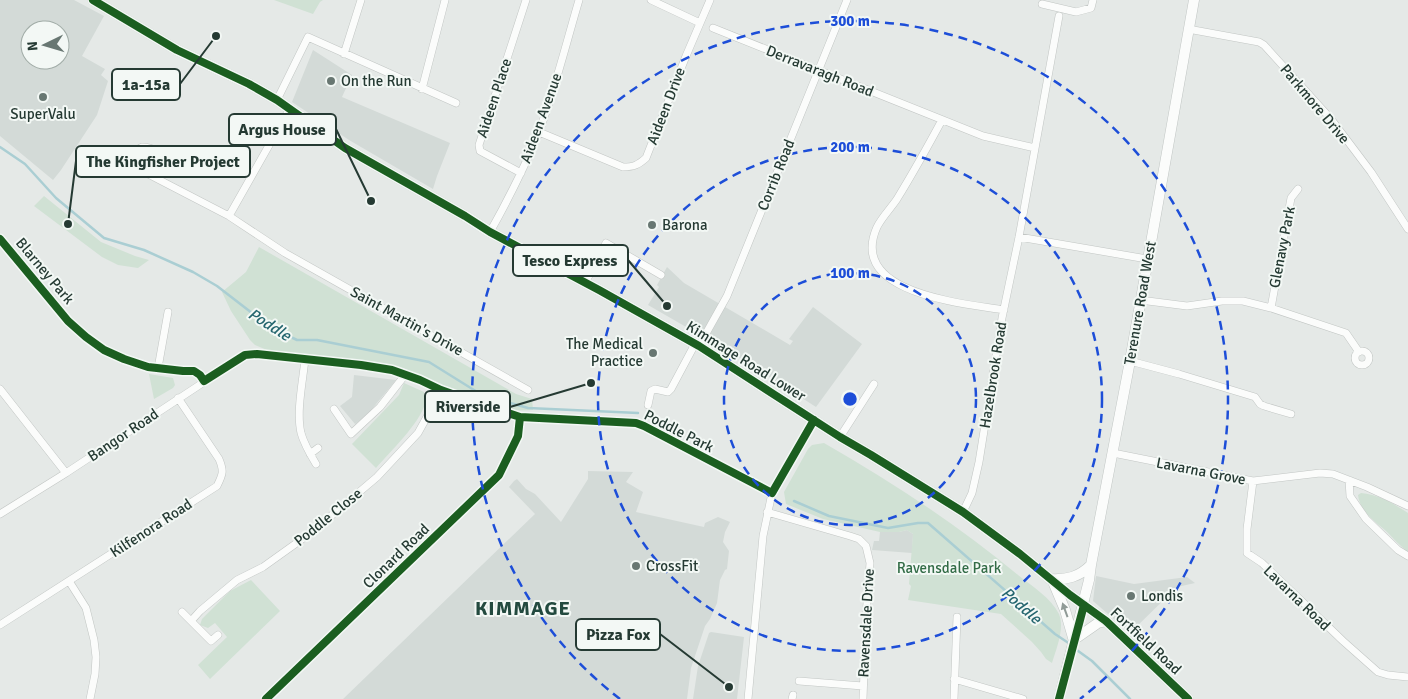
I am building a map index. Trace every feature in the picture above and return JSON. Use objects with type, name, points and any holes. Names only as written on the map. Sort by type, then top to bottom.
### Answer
[{"type":"main road","name":"Kimmage Road Lower","points":[[93,0],[177,50],[249,84],[277,100],[345,148],[490,232],[697,345],[840,438],[964,512],[1084,606]]},
{"type":"main road","name":"Terenure Road West","points":[[1059,699],[1084,606],[1130,362],[1194,0]]},
{"type":"main road","points":[[1051,579],[1071,578],[1084,572],[1091,565]]},
{"type":"main road","points":[[1051,579],[1065,610],[1074,640],[1098,623],[1106,621]]},
{"type":"main road","name":"Fortfield Road","points":[[1084,606],[1106,621],[1188,699]]},
{"type":"street","points":[[344,54],[361,0]]},
{"type":"street","points":[[422,89],[445,0]]},
{"type":"street","name":"Aideen Place","points":[[521,173],[480,152],[479,145],[526,0]]},
{"type":"street","name":"Aideen Avenue","points":[[490,232],[521,173],[539,132],[578,0]]},
{"type":"street","points":[[651,0],[700,23]]},
{"type":"street","name":"Aideen Drive","points":[[539,132],[623,167],[634,166],[646,158],[710,0]]},
{"type":"street","name":"Corrib Road","points":[[648,405],[651,391],[655,389],[665,392],[671,389],[727,296],[847,0]]},
{"type":"street","points":[[1042,4],[1076,12],[1091,8],[1093,0]]},
{"type":"street","name":"Hazelbrook Road","points":[[964,512],[972,493],[979,462],[1004,310],[1059,16]]},
{"type":"street","name":"Derravaragh Road","points":[[713,28],[983,136],[1035,148]]},
{"type":"street","name":"Parkmore Drive","points":[[1188,29],[1259,42],[1264,45],[1331,119],[1371,172],[1408,229]]},
{"type":"street","points":[[277,100],[308,37],[456,103]]},
{"type":"street","points":[[229,216],[289,110]]},
{"type":"street","points":[[942,120],[896,200],[878,225],[872,247],[873,256],[878,268],[889,278],[906,288],[931,297],[1004,310]]},
{"type":"street","name":"Saint Martin's Drive","points":[[148,174],[229,216],[285,253],[528,390]]},
{"type":"street","name":"Glenavy Park","points":[[1271,308],[1292,198],[1298,189]]},
{"type":"street","points":[[1019,237],[1147,259]]},
{"type":"street","name":"Blarney Park","points":[[0,239],[68,321],[104,350],[135,363],[158,368],[194,371],[204,381]]},
{"type":"street","points":[[585,283],[606,243],[661,275]]},
{"type":"street","name":"Glenavy Park","points":[[1140,300],[1187,306],[1222,301],[1243,301],[1271,308],[1346,333],[1359,352]]},
{"type":"street","points":[[158,368],[168,312]]},
{"type":"street","name":"Poddle Park","points":[[245,355],[257,354],[361,364],[392,370],[441,390],[520,417],[636,423],[772,493]]},
{"type":"street","name":"Bangor Road","points":[[0,514],[66,473],[245,355]]},
{"type":"street","points":[[305,359],[299,416],[305,444],[316,464]]},
{"type":"street","points":[[1130,362],[1255,396],[1260,404],[1290,414]]},
{"type":"street","points":[[334,409],[351,434],[380,407],[405,375]]},
{"type":"street","points":[[840,438],[874,384]]},
{"type":"street","points":[[0,389],[66,473]]},
{"type":"street","name":"Poddle Close","points":[[191,621],[237,580],[263,567],[312,532],[377,477],[418,433],[441,390]]},
{"type":"street","name":"Kilfenora Road","points":[[0,625],[217,486],[223,475],[219,459],[178,398]]},
{"type":"street","name":"Clonard Road","points":[[266,699],[499,476],[518,436],[520,417]]},
{"type":"street","points":[[748,699],[763,536],[767,512],[772,493],[814,420]]},
{"type":"street","points":[[310,454],[318,448]]},
{"type":"street","name":"Lavarna Grove","points":[[1113,453],[1253,481],[1320,473],[1332,474],[1408,506]]},
{"type":"street","points":[[1350,480],[1350,496],[1366,519],[1398,550],[1408,556]]},
{"type":"street","name":"Lavarna Road","points":[[1253,481],[1247,530],[1247,553],[1262,563],[1378,672],[1408,677]]},
{"type":"street","name":"Ravensdale Drive","points":[[767,512],[859,539],[866,546],[870,563],[862,686],[863,699]]},
{"type":"street","points":[[69,580],[86,608],[94,640],[95,674],[90,699]]},
{"type":"street","points":[[182,612],[211,641],[218,635]]},
{"type":"street","points":[[954,699],[957,617]]},
{"type":"street","points":[[954,679],[1023,699]]},
{"type":"street","points":[[799,681],[862,686]]},
{"type":"shaded area","points":[[0,0],[74,0],[104,16],[82,56],[105,69],[101,75],[108,81],[97,115],[53,180],[0,136]]},
{"type":"shaded area","points":[[313,50],[352,75],[342,97],[450,143],[433,189],[349,140],[292,102]]},
{"type":"shaded area","points":[[667,267],[684,283],[790,345],[793,341],[789,339],[813,307],[862,344],[816,407],[733,354],[648,305],[659,287],[657,285]]},
{"type":"shaded area","points":[[354,375],[396,380],[367,415],[355,424],[340,406],[352,397]]},
{"type":"shaded area","points":[[588,471],[633,472],[626,482],[643,492],[636,512],[704,527],[705,523],[718,517],[730,522],[723,542],[729,551],[727,569],[720,580],[717,603],[705,626],[691,668],[687,699],[343,699],[535,514],[509,487],[514,481],[517,479],[526,489],[535,494],[561,522],[588,479]]},
{"type":"shaded area","points":[[907,530],[913,534],[912,553],[872,550],[874,541],[879,541],[880,532]]},
{"type":"shaded area","points":[[1096,576],[1134,584],[1187,577],[1195,583],[1177,587],[1130,633],[1093,601]]},
{"type":"shaded area","points":[[709,633],[744,637],[737,699],[693,699],[698,666]]},
{"type":"green space","points":[[274,0],[323,0],[313,14]]},
{"type":"green space","points":[[44,196],[101,242],[149,260],[138,268],[118,265],[102,257],[34,206]]},
{"type":"green space","points":[[259,247],[516,394],[532,399],[533,410],[501,411],[475,402],[403,368],[379,363],[267,350],[255,345],[231,311],[222,292],[246,272]]},
{"type":"green space","points":[[149,374],[173,378],[175,385],[154,399]]},
{"type":"green space","points":[[404,383],[424,392],[425,404],[411,429],[376,468],[352,444],[399,395]]},
{"type":"green space","name":"Ravensdale Park","points":[[824,443],[875,473],[948,522],[1046,598],[1056,608],[1061,620],[1059,639],[1052,663],[1001,614],[908,600],[911,586],[909,584],[913,534],[907,530],[880,532],[823,519],[786,504],[784,492],[808,449],[812,445]]},
{"type":"green space","points":[[1361,493],[1380,497],[1408,513],[1408,552],[1365,511],[1359,501],[1358,495]]},
{"type":"green space","points":[[251,580],[280,611],[210,679],[198,665],[227,637],[215,623],[208,628],[200,625],[202,619],[230,591]]},
{"type":"waterway","name":"Poddle","points":[[0,147],[25,164],[56,198],[104,238],[144,250],[193,272],[217,286],[270,327],[297,340],[317,340],[429,362],[482,395],[528,408],[638,413]]},
{"type":"waterway","name":"Poddle","points":[[794,501],[829,516],[888,528],[928,523],[1055,634],[1070,644]]},
{"type":"waterway","name":"Poddle","points":[[1074,648],[1092,661],[1130,699]]},
{"type":"cycle path","points":[[93,0],[177,50],[249,84],[277,100],[345,148],[490,232],[699,346],[840,437],[963,512],[1106,621],[1188,699]]},
{"type":"cycle path","points":[[0,239],[68,321],[104,350],[148,367],[194,371],[204,381],[245,355],[257,354],[392,370],[441,390],[520,417],[636,423],[772,493],[814,420]]},
{"type":"cycle path","points":[[266,699],[499,475],[518,436],[520,417]]},
{"type":"cycle path","points":[[1059,699],[1084,605]]},
{"type":"place","name":"1a-15a","points":[[216,36]]},
{"type":"place","name":"On the Run","points":[[331,81]]},
{"type":"place","name":"SuperValu","points":[[43,97]]},
{"type":"place","name":"Argus House","points":[[371,201]]},
{"type":"place","name":"The Kingfisher Project","points":[[68,224]]},
{"type":"place","name":"Barona","points":[[652,225]]},
{"type":"place","name":"Tesco Express","points":[[667,306]]},
{"type":"place","name":"The Medical Practice","points":[[653,353]]},
{"type":"place","name":"Riverside","points":[[591,383]]},
{"type":"place","name":"CrossFit","points":[[636,566]]},
{"type":"place","name":"Londis","points":[[1131,596]]},
{"type":"place","name":"Pizza Fox","points":[[729,687]]},
{"type":"district","name":"KIMMAGE","points":[[523,608]]}]
